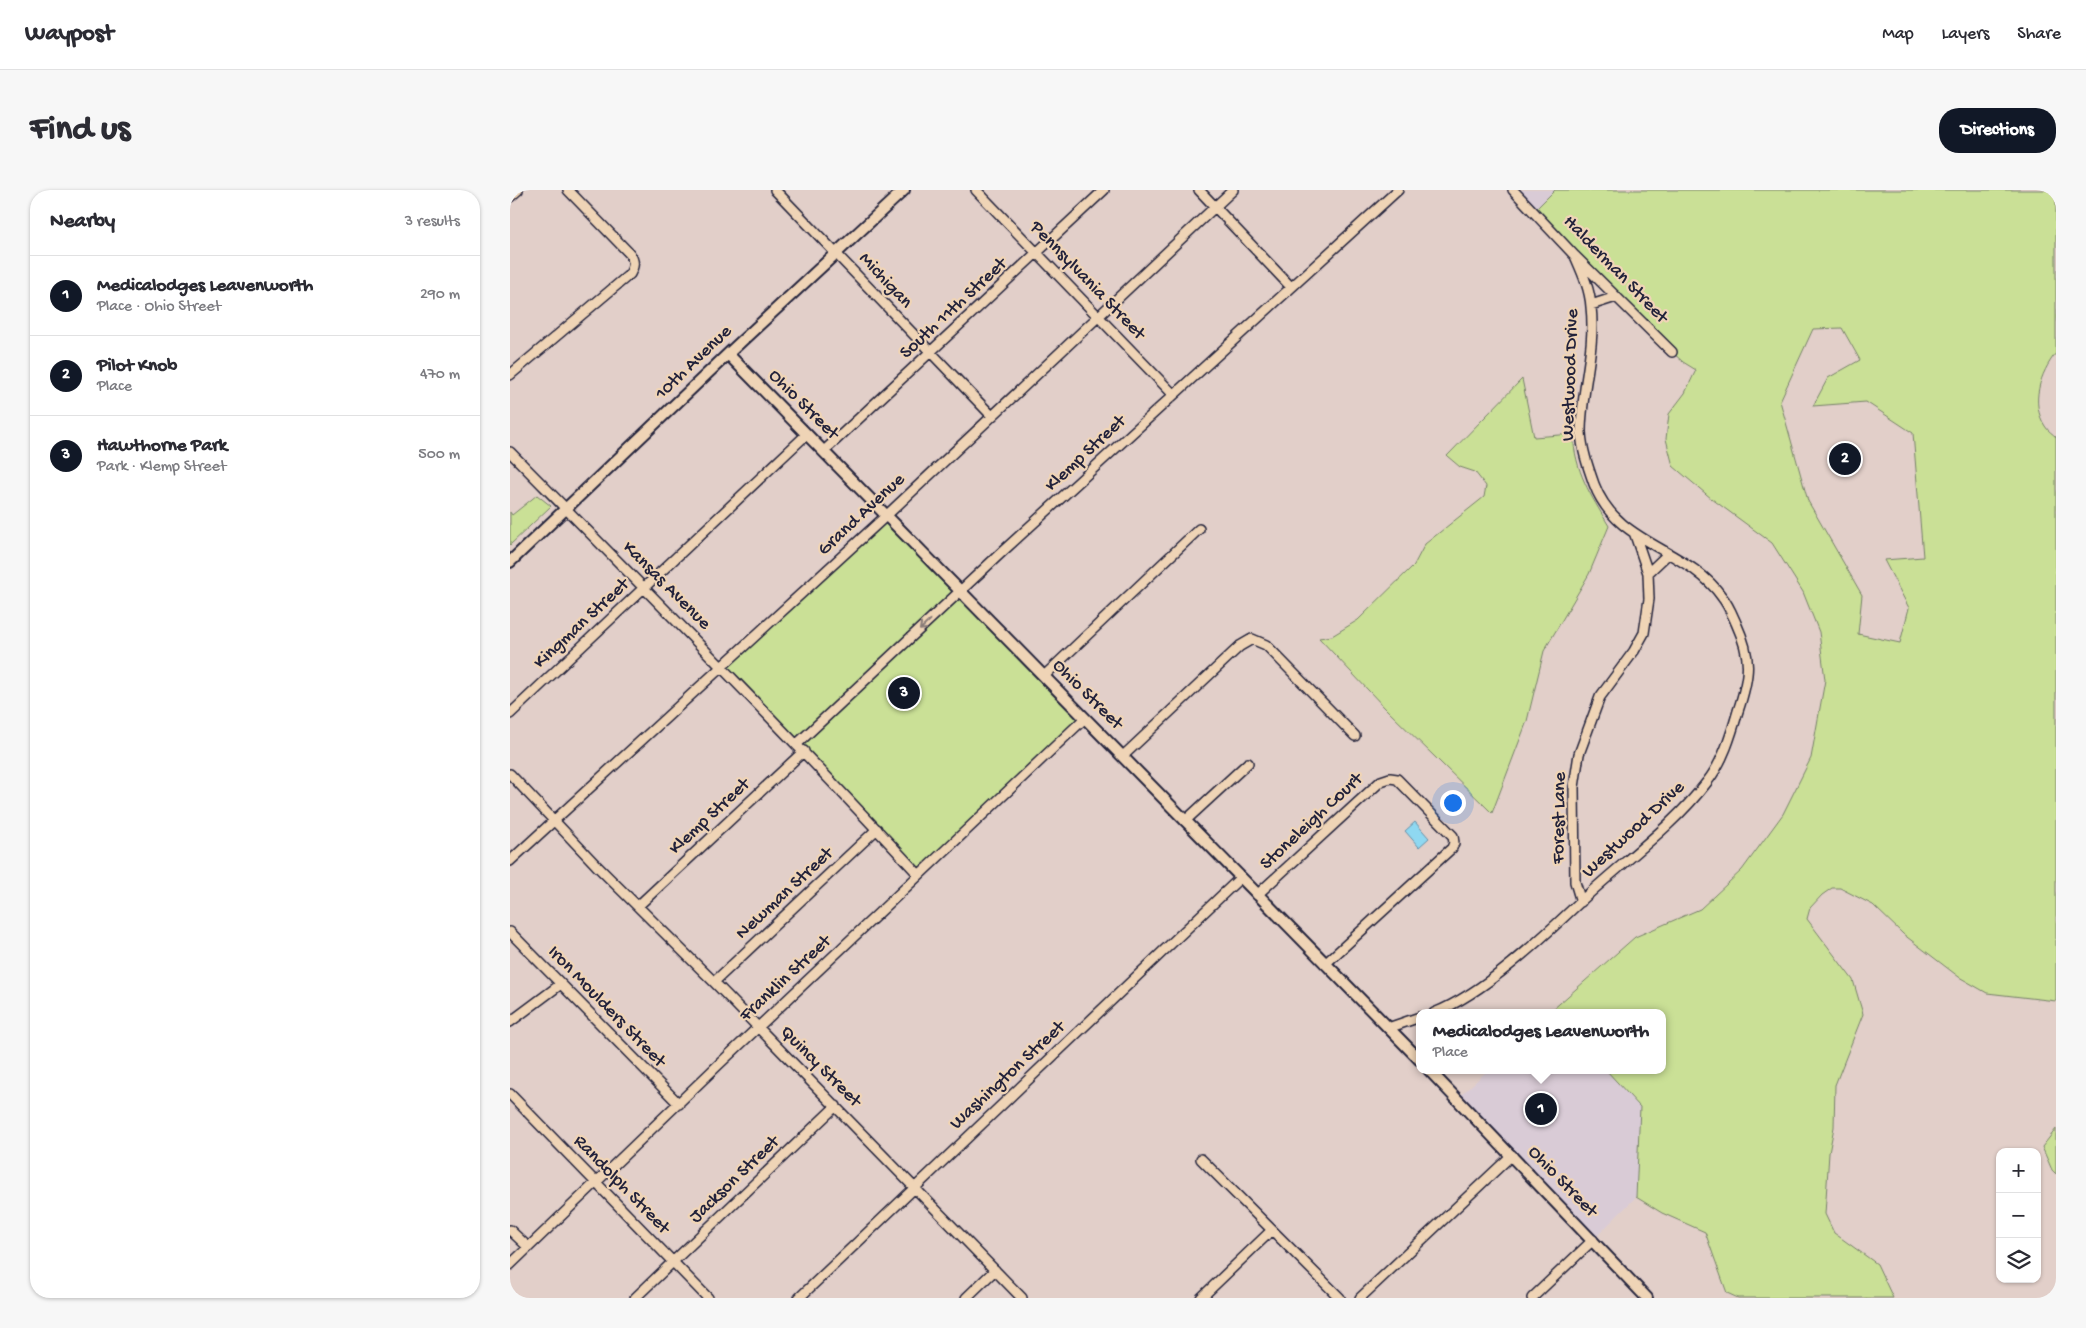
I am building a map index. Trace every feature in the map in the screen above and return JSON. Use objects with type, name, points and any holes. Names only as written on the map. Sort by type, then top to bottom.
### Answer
[{"type":"street","points":[[510,197],[518,190]]},
{"type":"street","points":[[510,375],[630,274],[633,268],[634,261],[630,254],[568,190]]},
{"type":"street","name":"Michigan","points":[[775,190],[992,416]]},
{"type":"street","name":"10th Avenue","points":[[510,562],[728,354],[904,190]]},
{"type":"street","name":"Pennsylvania Street","points":[[976,190],[1174,394]]},
{"type":"street","name":"South 11th Street","points":[[824,451],[1104,190]]},
{"type":"street","points":[[1199,190],[1291,287]]},
{"type":"street","name":"Grand Avenue","points":[[510,861],[887,515],[1233,190]]},
{"type":"street","name":"Klemp Street","points":[[638,906],[961,592],[1174,394],[1398,190]]},
{"type":"street","name":"Halderman Street","points":[[1513,190],[1575,256],[1672,352]]},
{"type":"street","name":"Westwood Drive","points":[[1441,1009],[1463,997],[1498,973],[1555,927],[1580,902],[1681,812],[1709,780],[1729,741],[1746,684],[1748,655],[1739,630],[1723,597],[1705,577],[1690,565],[1635,535],[1613,516],[1596,489],[1586,462],[1581,433],[1592,337],[1591,305],[1583,274],[1575,256]]},
{"type":"street","points":[[1591,305],[1616,297]]},
{"type":"street","name":"Ohio Street","points":[[728,354],[1416,1056]]},
{"type":"street","name":"Kingman Street","points":[[510,714],[807,434]]},
{"type":"street","name":"Kansas Avenue","points":[[510,452],[722,666],[919,875]]},
{"type":"street","points":[[1044,676],[1199,529]]},
{"type":"street","name":"Forest Lane","points":[[1580,902],[1574,882],[1574,788],[1579,754],[1600,698],[1644,633],[1649,599],[1648,573],[1635,535]]},
{"type":"street","points":[[1648,573],[1668,554]]},
{"type":"street","points":[[1123,756],[1249,640],[1258,640],[1266,644],[1355,736]]},
{"type":"street","name":"Franklin Street","points":[[510,1265],[679,1104],[714,1068],[1085,718]]},
{"type":"street","points":[[1185,821],[1248,763]]},
{"type":"street","name":"Quincy Street","points":[[510,774],[1022,1298]]},
{"type":"street","name":"Stoneleigh Court","points":[[1257,895],[1381,781],[1390,778],[1397,779],[1453,836],[1454,843],[1452,848],[1325,964]]},
{"type":"street","name":"Newman Street","points":[[714,982],[877,829]]},
{"type":"street","name":"Washington Street","points":[[799,1298],[1240,878]]},
{"type":"street","name":"Iron Moulders Street","points":[[510,932],[679,1104]]},
{"type":"street","points":[[510,1022],[561,984]]},
{"type":"street","points":[[1388,1028],[1416,1018]]},
{"type":"street","name":"Ohio Street","points":[[1433,1074],[1647,1298]]},
{"type":"street","name":"Randolph Street","points":[[510,1094],[708,1298]]},
{"type":"street","name":"Jackson Street","points":[[635,1298],[836,1106]]},
{"type":"street","points":[[1360,1298],[1512,1155]]},
{"type":"street","points":[[1200,1159],[1340,1298]]},
{"type":"street","points":[[510,1230],[528,1247]]},
{"type":"street","points":[[1201,1298],[1272,1230]]},
{"type":"street","points":[[1532,1298],[1593,1240]]},
{"type":"street","points":[[966,1298],[996,1270]]},
{"type":"shaded area","points":[[1513,190],[1555,190],[1534,211]]},
{"type":"shaded area","points":[[1484,1074],[1610,1074],[1640,1107],[1636,1197],[1593,1240],[1457,1099]]},
{"type":"green space","points":[[1555,190],[2056,190],[2056,353],[2045,370],[2039,388],[2038,408],[2046,427],[2056,437],[2056,1001],[1987,993],[1959,977],[1903,934],[1873,905],[1840,888],[1832,888],[1822,895],[1810,908],[1807,919],[1853,980],[1863,1014],[1835,1085],[1834,1127],[1829,1153],[1825,1214],[1834,1233],[1877,1264],[1893,1298],[1738,1298],[1727,1293],[1705,1232],[1662,1213],[1636,1197],[1640,1107],[1610,1074],[1666,1074],[1666,1009],[1553,1009],[1635,937],[1700,909],[1742,870],[1783,814],[1811,758],[1825,680],[1819,632],[1803,592],[1772,543],[1712,499],[1673,466],[1666,439],[1669,414],[1685,393],[1696,370],[1672,352],[1534,211]],"holes":[[[1842,328],[1860,360],[1828,378],[1813,406],[1866,402],[1913,433],[1923,557],[1884,560],[1909,608],[1900,643],[1858,634],[1862,595],[1808,501],[1780,401],[1813,329]]]},
{"type":"green space","points":[[1522,379],[1534,437],[1573,434],[1574,448],[1580,471],[1609,526],[1589,574],[1544,651],[1527,721],[1492,813],[1385,708],[1319,638],[1332,636],[1358,620],[1414,565],[1425,544],[1484,497],[1486,486],[1475,472],[1460,467],[1447,456]]},
{"type":"green space","points":[[537,495],[551,506],[510,545],[510,512],[512,515]]},
{"type":"green space","points":[[887,515],[1085,718],[919,875],[722,666]]},
{"type":"green space","points":[[2056,1129],[2056,1174],[2052,1170],[2042,1147]]},
{"type":"water","points":[[1415,822],[1429,838],[1419,847],[1405,831]]},
{"type":"place","name":"Pilot Knob","points":[[1845,459]]},
{"type":"place","name":"Hawthorne Park","points":[[904,693]]},
{"type":"place","name":"Medicalodges Leavenworth","points":[[1541,1109]]}]
